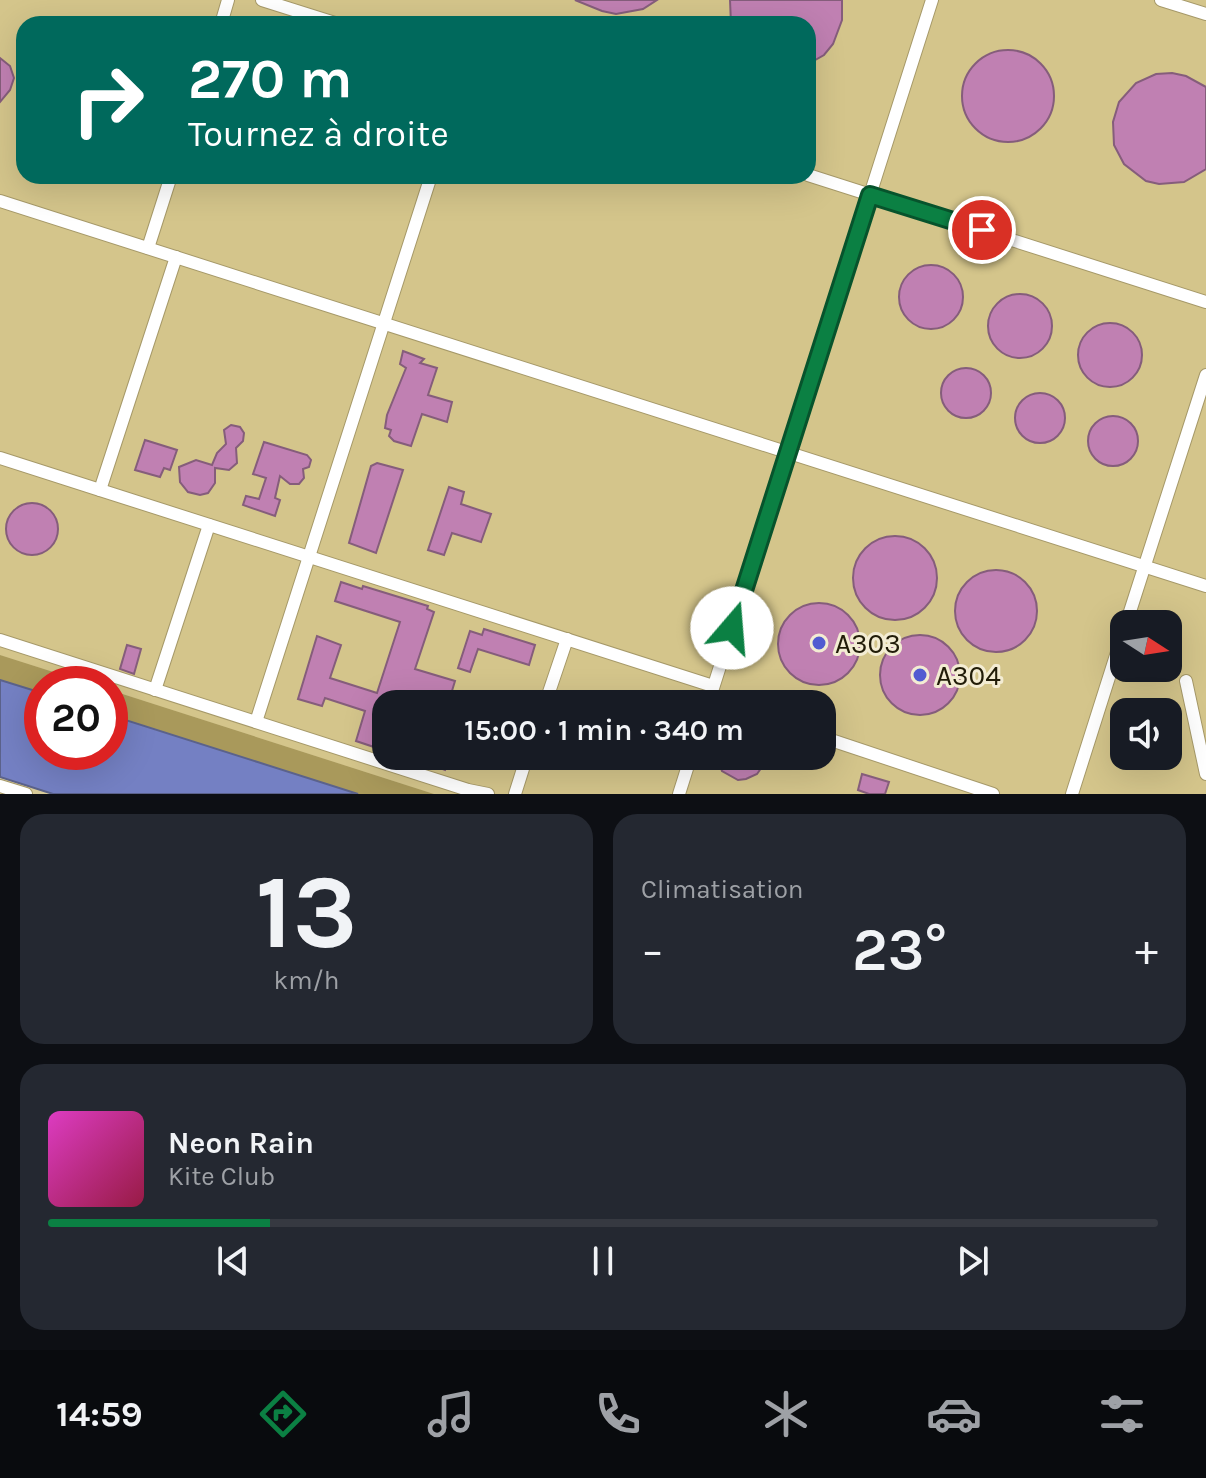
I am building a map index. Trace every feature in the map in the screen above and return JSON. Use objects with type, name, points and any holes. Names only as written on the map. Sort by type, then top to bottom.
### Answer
[{"type":"lane","points":[[262,0],[313,16]]},
{"type":"lane","points":[[304,13],[308,0]]},
{"type":"lane","points":[[712,690],[932,0]]},
{"type":"lane","points":[[1161,0],[1206,14]]},
{"type":"lane","points":[[816,178],[1206,302]]},
{"type":"lane","points":[[148,248],[168,184]]},
{"type":"lane","points":[[256,722],[428,184]]},
{"type":"lane","points":[[0,201],[1206,586]]},
{"type":"lane","points":[[100,490],[176,257]]},
{"type":"lane","points":[[1130,610],[1206,375]]},
{"type":"lane","points":[[0,458],[567,639],[695,690]]},
{"type":"lane","points":[[155,690],[209,525]]},
{"type":"lane","points":[[550,690],[567,639]]},
{"type":"lane","points":[[0,640],[488,794]]},
{"type":"lane","points":[[1072,794],[1110,674]]},
{"type":"lane","points":[[1186,681],[1206,774]]},
{"type":"lane","points":[[836,742],[993,794]]},
{"type":"lane","points":[[515,794],[523,770]]},
{"type":"lane","points":[[679,794],[687,770]]},
{"type":"lane","points":[[0,786],[26,794]]},
{"type":"shaded area","points":[[0,0],[1206,0],[1206,794],[434,794],[128,696],[128,666],[35,666],[0,655]]},
{"type":"shaded area","points":[[0,655],[35,666],[24,666],[24,687],[0,680]]},
{"type":"shaded area","points":[[128,696],[434,794],[358,794],[128,721]]},
{"type":"water","points":[[0,680],[24,687],[24,770],[128,770],[128,721],[358,794],[53,794],[0,777]]},
{"type":"building","points":[[575,0],[657,0],[643,9],[616,14]]},
{"type":"building","points":[[730,0],[842,0],[842,20],[833,44],[816,60],[816,16],[731,16]]},
{"type":"building","points":[[1008,50],[1025,54],[1040,64],[1050,79],[1054,96],[1050,113],[1040,128],[1025,138],[1008,142],[991,138],[976,128],[966,113],[962,96],[966,79],[976,64],[991,54]]},
{"type":"building","points":[[0,58],[10,66],[14,78],[10,90],[0,102]]},
{"type":"building","points":[[1156,74],[1186,76],[1206,87],[1206,169],[1184,182],[1159,184],[1146,181],[1124,164],[1114,145],[1113,122],[1119,102],[1136,83]]},
{"type":"building","points":[[931,265],[943,267],[954,274],[961,285],[961,309],[954,320],[943,327],[931,329],[919,327],[908,320],[901,309],[899,297],[901,285],[908,274],[919,267]]},
{"type":"building","points":[[1020,294],[1032,296],[1043,303],[1050,314],[1050,338],[1043,349],[1032,356],[1020,358],[1008,356],[997,349],[990,338],[988,326],[990,314],[997,303],[1008,296]]},
{"type":"building","points":[[1110,323],[1133,332],[1142,355],[1133,378],[1110,387],[1087,378],[1078,355],[1087,332]]},
{"type":"building","points":[[403,351],[424,359],[420,363],[437,368],[428,395],[452,402],[447,422],[422,414],[411,446],[394,441],[389,436],[391,430],[385,428],[387,415],[406,368],[400,364]]},
{"type":"building","points":[[966,368],[984,375],[991,393],[984,411],[966,418],[948,411],[941,393],[948,375]]},
{"type":"building","points":[[1040,393],[1058,400],[1065,418],[1058,436],[1040,443],[1022,436],[1015,418],[1022,400]]},
{"type":"building","points":[[1113,416],[1131,423],[1138,441],[1131,459],[1113,466],[1095,459],[1088,441],[1095,423]]},
{"type":"building","points":[[231,425],[240,427],[244,433],[243,441],[236,448],[237,463],[229,470],[215,468],[215,483],[208,493],[188,492],[180,482],[179,467],[196,460],[212,465],[217,453],[226,444],[224,430]]},
{"type":"building","points":[[145,440],[177,450],[170,470],[164,468],[160,477],[135,470]]},
{"type":"building","points":[[264,442],[307,455],[311,460],[309,467],[303,469],[304,478],[299,484],[290,484],[280,476],[275,498],[280,500],[275,516],[243,505],[246,496],[259,499],[266,478],[253,474]]},
{"type":"building","points":[[377,463],[403,470],[376,553],[349,543],[371,466]]},
{"type":"building","points":[[449,487],[464,492],[461,504],[491,514],[481,542],[452,533],[444,555],[428,550]]},
{"type":"building","points":[[32,503],[51,510],[58,529],[51,548],[32,555],[13,548],[6,529],[13,510]]},
{"type":"building","points":[[887,536],[903,536],[919,543],[930,554],[937,578],[934,594],[925,608],[903,620],[887,620],[871,613],[860,602],[853,586],[853,570],[860,554],[871,543]]},
{"type":"building","points":[[988,570],[1004,570],[1019,577],[1030,588],[1037,611],[1034,627],[1025,640],[1004,652],[988,652],[973,645],[962,634],[955,619],[955,603],[962,588],[973,577]]},
{"type":"building","points":[[341,582],[428,606],[427,609],[434,612],[415,669],[455,681],[452,690],[378,690],[400,622],[335,601]]},
{"type":"building","name":"A303","points":[[819,603],[835,607],[848,615],[856,628],[860,644],[856,660],[848,673],[835,681],[819,685],[803,681],[790,673],[782,660],[778,644],[782,628],[790,615],[803,607]]},
{"type":"building","points":[[484,629],[535,645],[529,665],[478,649],[470,672],[458,668],[470,631],[482,635]]},
{"type":"building","name":"A304","points":[[912,635],[928,635],[949,646],[960,667],[960,683],[949,704],[928,715],[912,715],[898,709],[886,697],[880,683],[880,667],[886,653],[898,641]]},
{"type":"building","points":[[317,636],[341,645],[330,678],[372,691],[372,746],[356,741],[365,711],[325,698],[322,706],[298,699]]},
{"type":"building","points":[[127,645],[141,649],[134,674],[128,672],[128,666],[121,666]]},
{"type":"building","points":[[760,770],[757,774],[738,780],[722,771]]},
{"type":"building","points":[[862,774],[889,782],[885,794],[858,790]]},
{"type":"place","name":"A303","points":[[819,643]]},
{"type":"place","name":"A304","points":[[920,675]]},
{"type":"route","points":[[732,628],[870,195],[982,230]]}]
